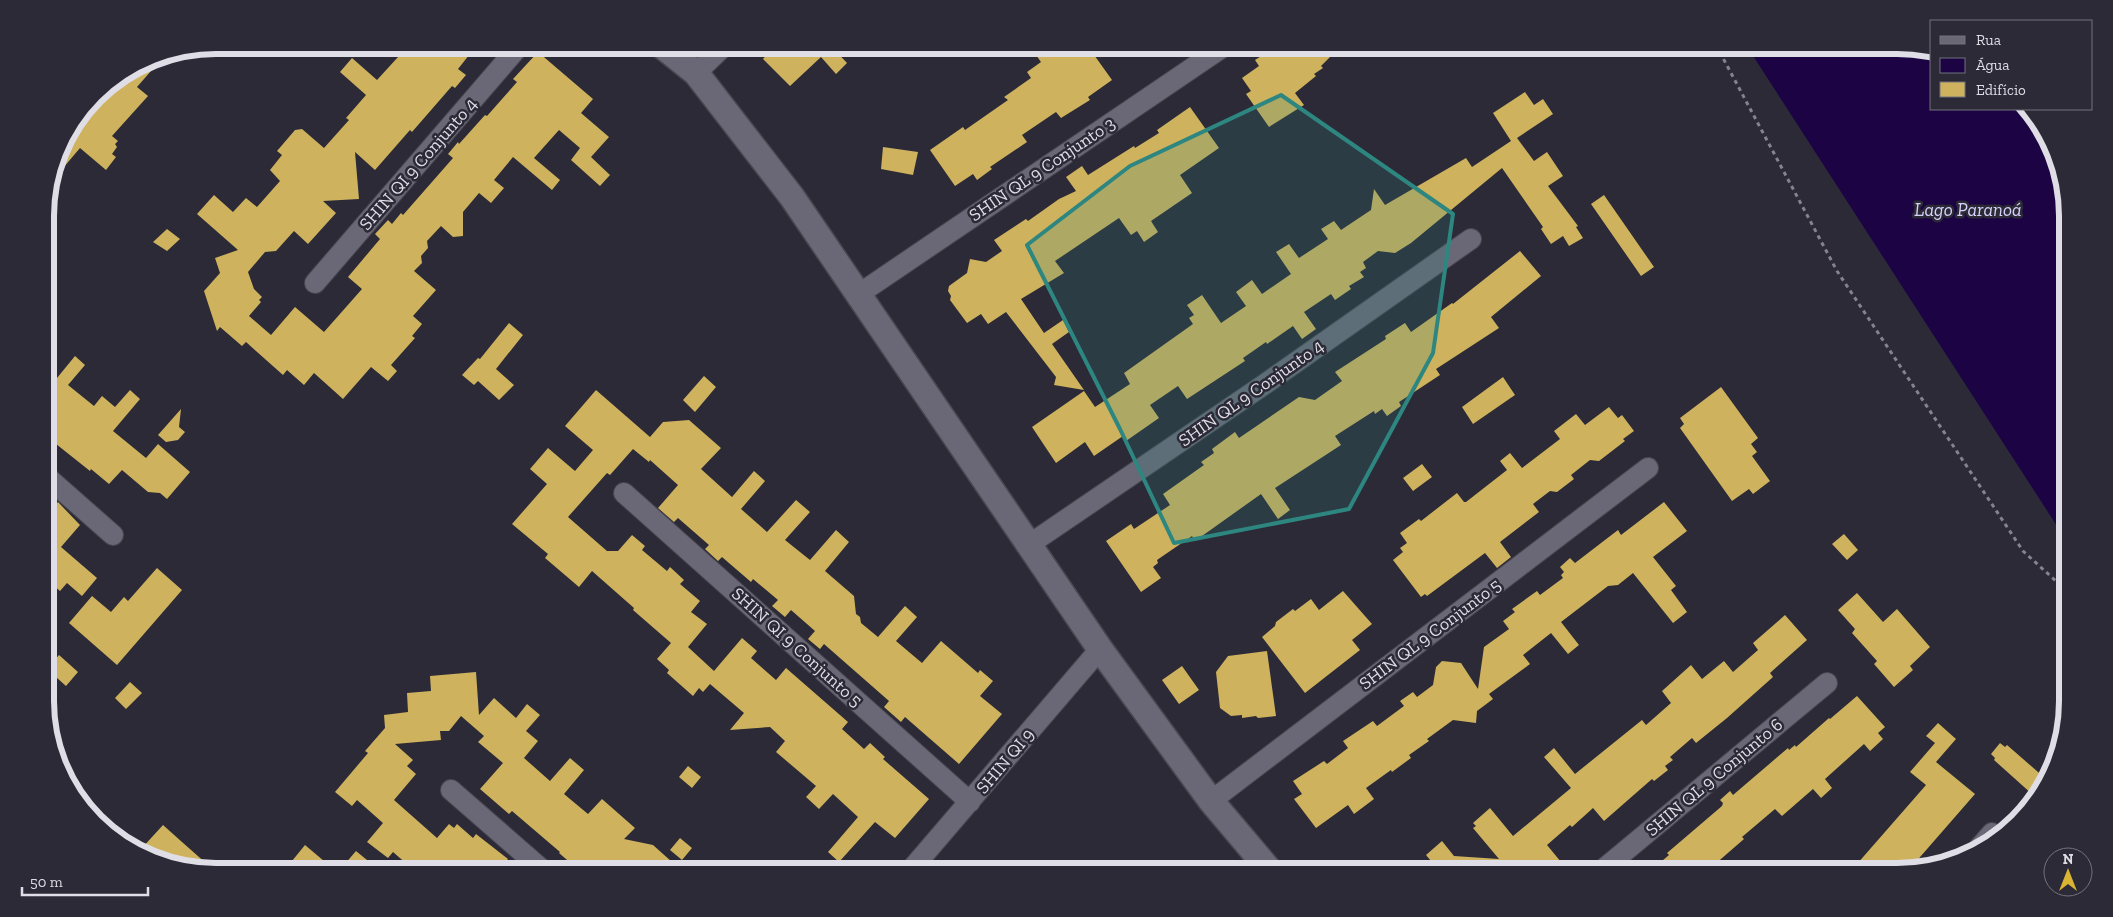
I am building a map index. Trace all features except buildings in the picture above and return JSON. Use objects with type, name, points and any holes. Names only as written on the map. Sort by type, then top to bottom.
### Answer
[{"type":"street","name":"SHIN QI 9 Conjunto 4","points":[[315,283],[512,54]]},
{"type":"street","points":[[672,54],[696,73],[792,197],[1100,649],[1211,801],[1263,863]]},
{"type":"street","points":[[696,73],[716,54]]},
{"type":"street","name":"SHIN QL 9 Conjunto 3","points":[[859,294],[1213,54]]},
{"type":"street","name":"SHIN QL 9 Conjunto 4","points":[[1030,544],[1257,390],[1472,240]]},
{"type":"street","name":"SHIN QL 9 Conjunto 5","points":[[1211,801],[1648,468]]},
{"type":"street","points":[[54,483],[113,535]]},
{"type":"street","name":"SHIN QI 9 Conjunto 5","points":[[624,493],[970,802]]},
{"type":"street","name":"SHIN QI 9","points":[[917,863],[1100,649]]},
{"type":"street","name":"SHIN QL 9 Conjunto 6","points":[[1611,863],[1827,683]]},
{"type":"street","points":[[450,790],[535,863]]},
{"type":"path","points":[[1721,54],[1837,271],[2023,551],[2059,584]]},
{"type":"highlighted area","points":[[1281,95],[1453,214],[1433,353],[1349,509],[1174,543],[1120,429],[1027,245],[1130,166]]},
{"type":"water","name":"Lago Paranoá","points":[[1752,54],[1908,54],[1930,57],[1930,110],[2020,110],[2038,135],[2054,174],[2058,195],[2059,529]]}]
